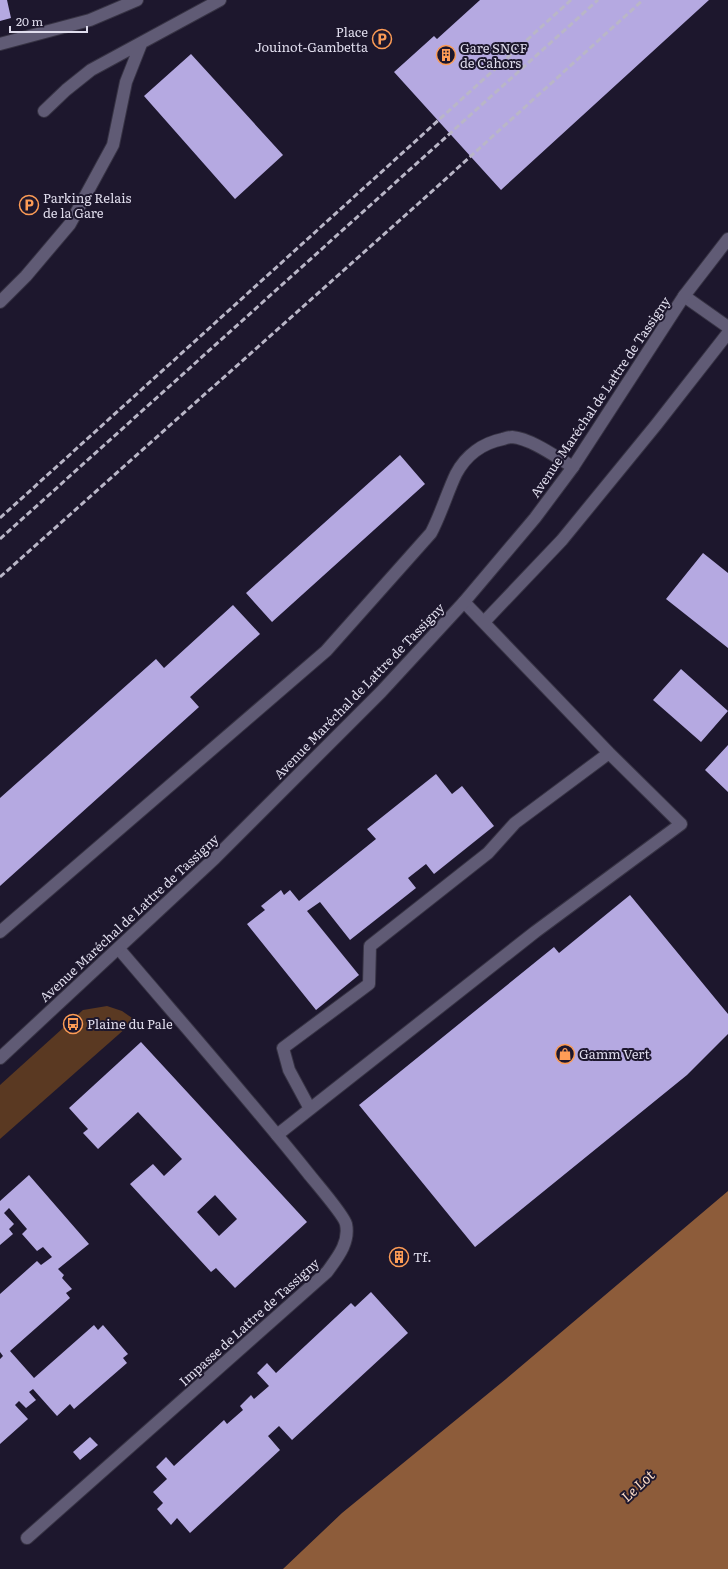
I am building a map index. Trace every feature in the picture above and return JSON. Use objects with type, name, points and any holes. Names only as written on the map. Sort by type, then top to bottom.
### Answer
[{"type":"street","points":[[0,44],[90,20],[137,0]]},
{"type":"street","points":[[44,111],[66,90],[91,70],[220,0]]},
{"type":"street","points":[[0,302],[26,276],[70,224],[113,145],[126,82],[141,44]]},
{"type":"street","name":"Avenue Maréchal de Lattre de Tassigny","points":[[0,1058],[215,858],[396,676],[464,602],[534,518],[572,467],[684,296],[728,239]]},
{"type":"street","points":[[684,296],[728,327]]},
{"type":"street","points":[[484,622],[562,540],[728,333]]},
{"type":"street","points":[[0,932],[326,651],[431,533],[457,473],[466,460],[479,447],[494,441],[512,437],[532,444],[572,467]]},
{"type":"street","points":[[277,1135],[535,932],[681,824],[609,753],[464,602]]},
{"type":"street","points":[[310,1109],[289,1070],[283,1048],[369,984],[370,946],[488,853],[515,823],[609,753]]},
{"type":"street","name":"Impasse de Lattre de Tassigny","points":[[27,1538],[321,1278],[340,1255],[346,1238],[346,1222],[334,1205],[277,1135],[118,949]]},
{"type":"shaded area","points":[[107,1006],[122,1011],[135,1020],[0,1139],[0,1085],[83,1010]]},
{"type":"water","name":"Le Lot","points":[[728,1191],[728,1569],[283,1569],[342,1513],[506,1379]]},
{"type":"building","points":[[0,0],[7,0],[11,18],[0,21]]},
{"type":"building","points":[[480,0],[709,0],[501,190],[394,72],[434,36],[437,39]]},
{"type":"building","points":[[191,54],[283,155],[235,199],[144,96]]},
{"type":"building","points":[[400,455],[425,484],[272,622],[246,593]]},
{"type":"building","points":[[703,553],[728,573],[728,648],[666,599]]},
{"type":"building","points":[[233,605],[260,634],[190,697],[199,707],[0,886],[0,798],[156,659],[164,668]]},
{"type":"building","points":[[681,669],[728,711],[701,742],[653,700]]},
{"type":"building","points":[[728,745],[728,792],[705,770]]},
{"type":"building","points":[[436,774],[452,794],[462,786],[494,826],[434,874],[426,864],[408,878],[416,888],[350,940],[320,902],[307,911],[359,975],[316,1010],[247,924],[265,910],[261,906],[281,890],[284,895],[290,890],[299,901],[376,839],[367,829]]},
{"type":"building","name":"Gamm Vert","points":[[630,895],[728,1014],[728,1034],[687,1075],[475,1247],[359,1105],[554,947],[559,953]]},
{"type":"building","points":[[141,1042],[307,1222],[235,1288],[216,1268],[211,1272],[130,1184],[153,1164],[164,1176],[182,1159],[138,1112],[98,1149],[83,1133],[88,1129],[69,1108]],"holes":[[[215,1195],[237,1219],[219,1236],[197,1212]]]},
{"type":"building","points":[[29,1175],[89,1244],[58,1269],[64,1275],[62,1278],[72,1289],[66,1293],[70,1298],[10,1351],[34,1378],[94,1325],[98,1330],[103,1325],[128,1354],[123,1358],[127,1363],[74,1409],[70,1404],[57,1416],[33,1389],[29,1392],[36,1400],[26,1408],[19,1401],[15,1405],[28,1419],[0,1444],[0,1359],[3,1356],[0,1352],[0,1294],[37,1261],[41,1265],[52,1257],[43,1247],[37,1251],[22,1234],[27,1229],[9,1208],[4,1213],[14,1224],[9,1229],[13,1234],[0,1245],[0,1201]]},
{"type":"building","name":"Tf.","points":[[397,1249],[407,1260],[401,1265],[391,1254]]},
{"type":"building","points":[[371,1292],[408,1333],[292,1440],[279,1426],[268,1436],[280,1450],[190,1533],[177,1518],[171,1525],[157,1509],[163,1503],[153,1492],[167,1479],[156,1467],[166,1457],[174,1466],[224,1420],[227,1424],[243,1410],[240,1406],[251,1395],[254,1399],[269,1386],[257,1373],[267,1363],[276,1373],[351,1303],[355,1307]]},
{"type":"building","points":[[90,1437],[98,1445],[80,1460],[73,1452]]},
{"type":"railway","points":[[0,518],[571,0]]},
{"type":"railway","points":[[0,539],[598,0]]},
{"type":"railway","points":[[0,577],[418,204],[643,0]]},
{"type":"place","name":"Place Jouinot-Gambetta","points":[[382,39]]},
{"type":"place","name":"Gare SNCF de Cahors","points":[[446,55]]},
{"type":"place","name":"Parking Relais de la Gare","points":[[29,205]]},
{"type":"place","name":"Plaine du Pale","points":[[73,1024]]},
{"type":"place","name":"Gamm Vert","points":[[565,1054]]},
{"type":"place","name":"Tf.","points":[[399,1257]]}]
